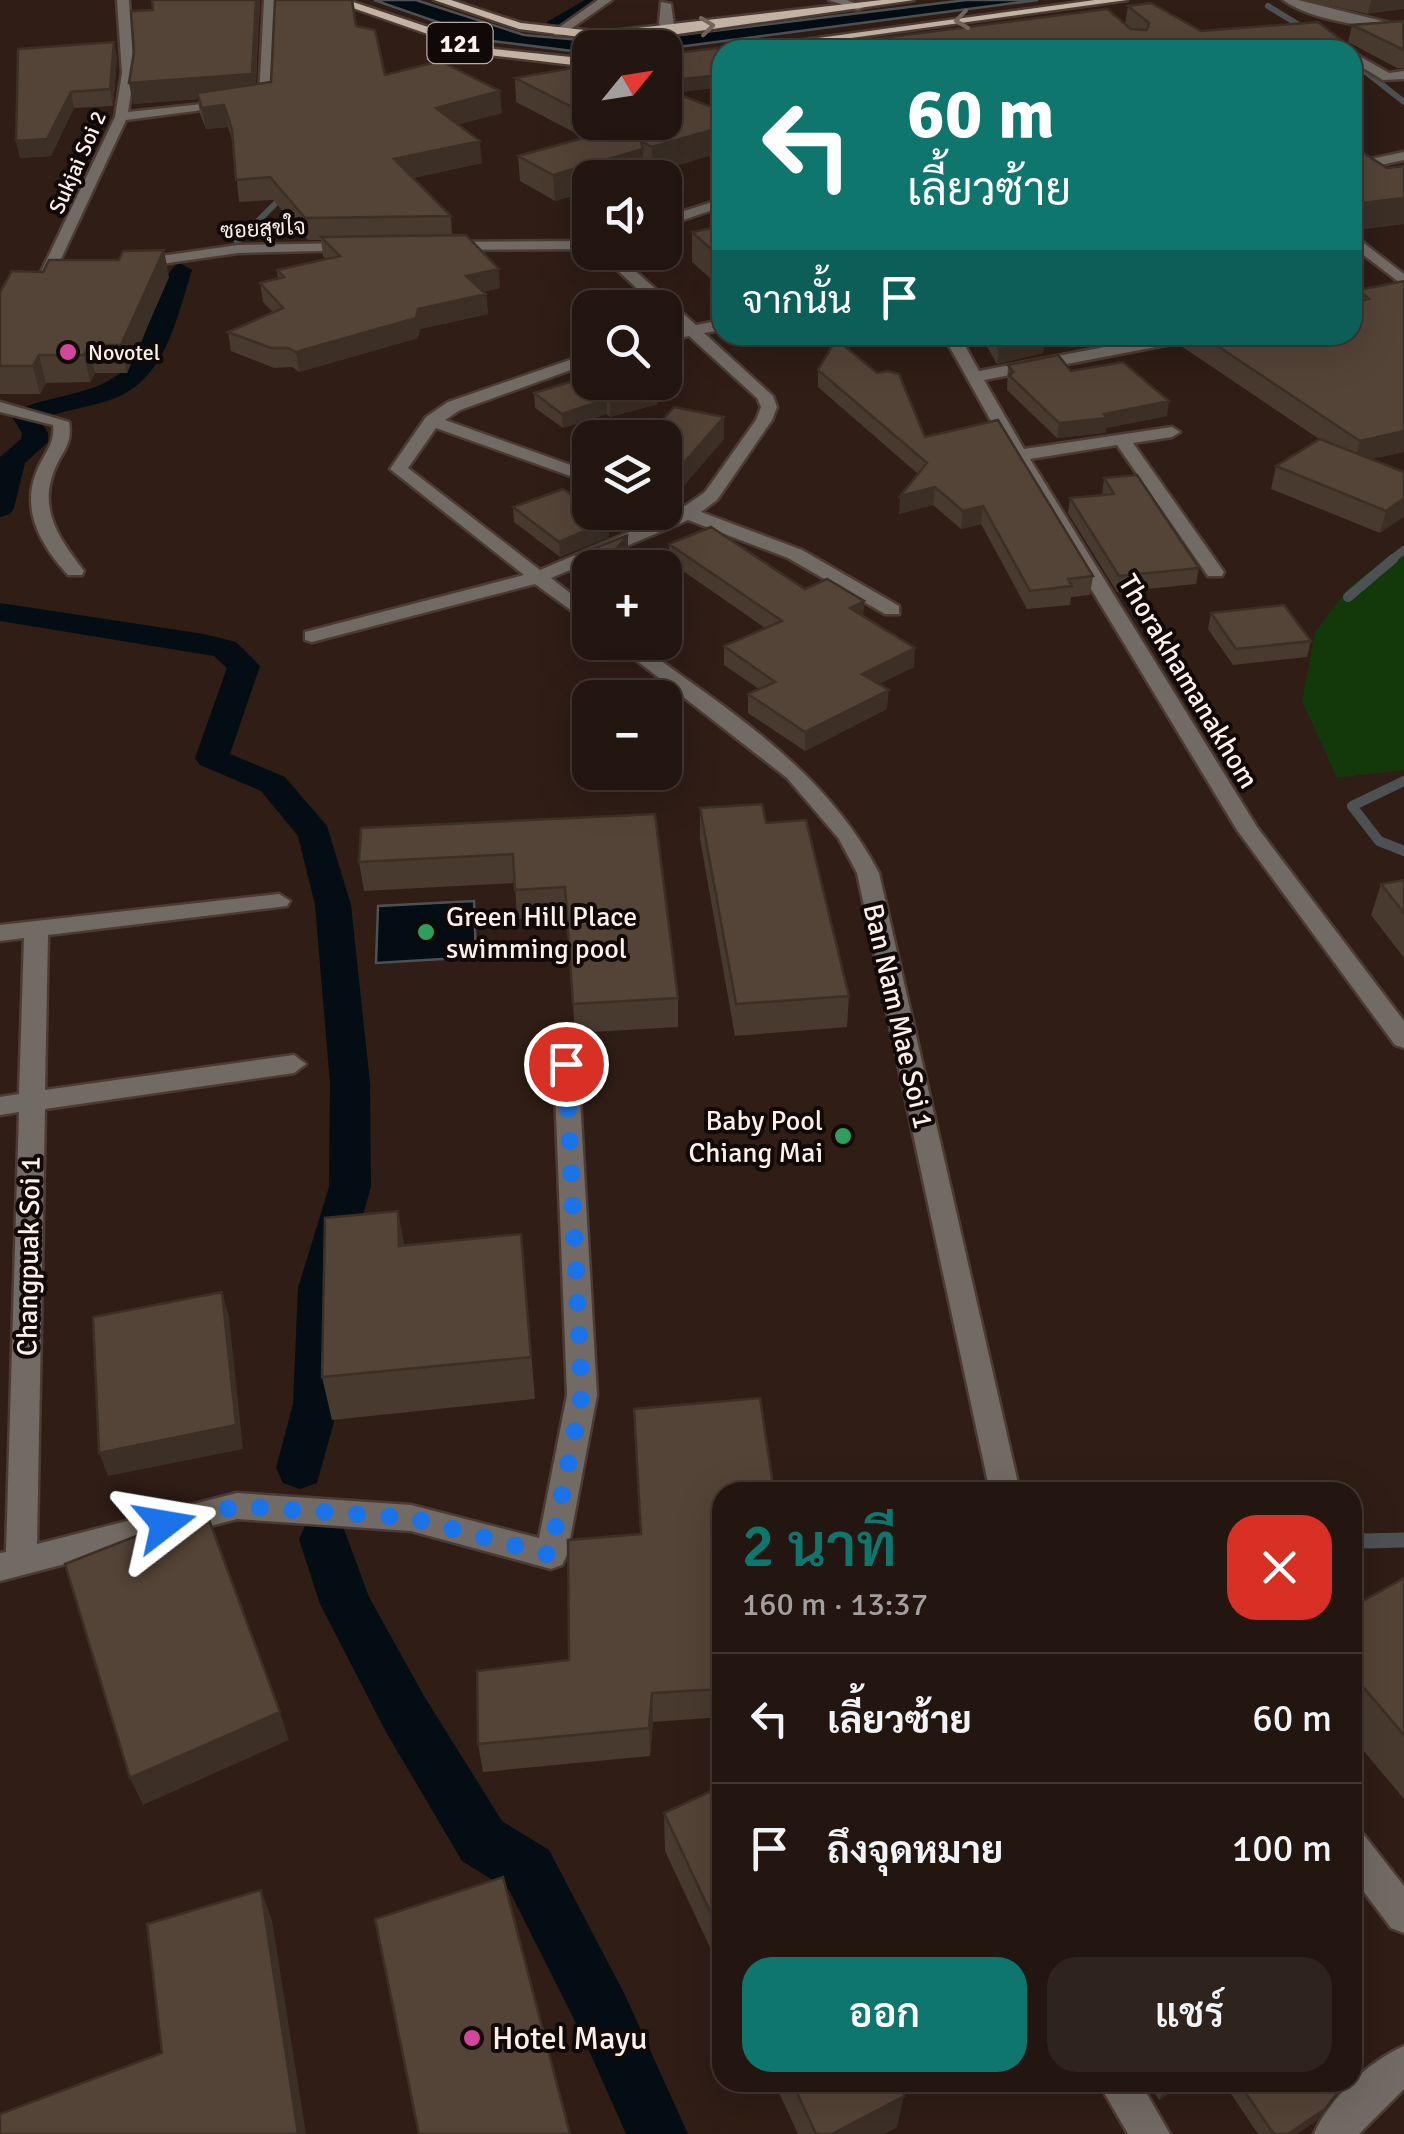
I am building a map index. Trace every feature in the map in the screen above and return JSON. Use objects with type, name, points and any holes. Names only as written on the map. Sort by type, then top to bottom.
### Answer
[{"type":"main road","name":"121","points":[[336,0],[492,52],[572,61]]},
{"type":"main road","name":"121","points":[[440,0],[519,26],[572,35]]},
{"type":"main road","name":"121","points":[[679,30],[908,0]]},
{"type":"main road","points":[[809,40],[1081,2],[1121,0]]},
{"type":"street","name":"Sukjai Soi 2","points":[[63,274],[38,278],[121,117],[128,72],[122,0]]},
{"type":"street","points":[[121,117],[265,101],[270,0]]},
{"type":"street","points":[[558,34],[606,0]]},
{"type":"street","points":[[835,0],[858,7]]},
{"type":"street","points":[[1289,0],[1306,14],[1375,20],[1404,32]]},
{"type":"street","points":[[1081,2],[1096,14]]},
{"type":"street","points":[[665,4],[665,24],[670,30]]},
{"type":"street","points":[[1362,62],[1387,78],[1404,75]]},
{"type":"street","points":[[1362,164],[1404,156]]},
{"type":"street","points":[[682,216],[712,206]]},
{"type":"street","points":[[418,246],[572,245]]},
{"type":"street","points":[[1362,246],[1404,282]]},
{"type":"street","name":"ซอยสุขใจ","points":[[114,266],[238,249],[364,247]]},
{"type":"street","points":[[312,636],[536,578],[688,513],[711,496],[769,407],[756,384],[625,270]]},
{"type":"street","points":[[1387,297],[1404,294]]},
{"type":"street","points":[[682,331],[712,326]]},
{"type":"street","name":"Thorakhamanakhom","points":[[956,345],[1248,830],[1404,1039]]},
{"type":"street","points":[[974,378],[1141,345]]},
{"type":"street","points":[[572,364],[481,393],[432,421],[399,469],[572,605]]},
{"type":"street","points":[[0,408],[46,415],[61,422],[64,431],[46,468],[38,508],[50,546],[75,571]]},
{"type":"street","points":[[432,421],[572,472]]},
{"type":"street","points":[[1020,455],[1172,432]]},
{"type":"street","points":[[1122,440],[1215,572]]},
{"type":"street","points":[[682,511],[795,554],[892,610]]},
{"type":"street","name":"Ban Nam Mae Soi 1","points":[[646,660],[780,760],[824,800],[856,844],[868,872],[1003,1482]]},
{"type":"street","points":[[0,932],[279,901]]},
{"type":"street","name":"Changpuak Soi 1","points":[[10,1565],[14,1306],[32,1102],[36,930]]},
{"type":"street","points":[[0,1106],[294,1064]]},
{"type":"street","points":[[10,1565],[238,1506],[411,1518],[550,1555],[582,1395],[566,1064]]},
{"type":"street","points":[[1362,1860],[1404,1914]]},
{"type":"street","points":[[1332,2134],[1404,2065]]},
{"type":"street","points":[[1124,2092],[1151,2134]]},
{"type":"green space","points":[[1404,545],[1404,770],[1337,778],[1302,701],[1315,632],[1349,587]]},
{"type":"shaded area","points":[[374,0],[416,0],[524,35],[572,39],[572,51],[492,41]]},
{"type":"shaded area","points":[[966,0],[1038,0],[712,40],[682,46],[682,35]]},
{"type":"shaded area","name":"Green Hill Place swimming pool","points":[[474,901],[476,957],[376,963],[378,906]]},
{"type":"building","points":[[152,0],[256,0],[252,74],[129,83],[134,52],[131,11],[153,10]]},
{"type":"building","points":[[275,0],[352,0],[356,26],[375,30],[385,75],[440,61],[500,91],[436,108],[480,141],[394,159],[451,216],[305,218],[270,177],[236,180],[232,130],[224,105],[202,108],[197,93],[271,82]]},
{"type":"building","points":[[1151,3],[1201,31],[1318,22],[1342,40],[865,40],[1107,9],[1131,29],[1147,30],[1149,23],[1128,6]]},
{"type":"building","points":[[1403,21],[1404,50],[1352,25]]},
{"type":"building","points":[[114,42],[110,89],[71,92],[47,139],[16,141],[18,49]]},
{"type":"building","points":[[712,49],[712,76],[682,79],[682,52]]},
{"type":"building","points":[[572,68],[572,107],[515,78]]},
{"type":"building","points":[[682,96],[712,107],[712,130],[682,138]]},
{"type":"building","points":[[576,140],[676,140],[652,147],[641,141],[643,149],[605,160],[572,160],[572,170],[553,175],[518,156]]},
{"type":"building","points":[[1362,152],[1387,168],[1404,166],[1404,198],[1362,203]]},
{"type":"building","points":[[712,228],[712,250],[692,232]]},
{"type":"building","points":[[466,235],[499,269],[466,276],[486,294],[418,309],[416,318],[296,352],[271,348],[228,332],[283,308],[260,283],[284,277],[277,270],[340,256],[321,237]]},
{"type":"building","name":"Novotel","points":[[164,250],[121,345],[88,345],[84,355],[39,355],[33,366],[0,366],[0,292],[12,271],[43,272],[49,260],[119,260],[123,251]]},
{"type":"building","points":[[1404,281],[1404,431],[1360,441],[1216,345],[1362,345],[1362,300],[1369,299],[1362,289]]},
{"type":"building","points":[[833,345],[843,345],[877,373],[899,374],[925,437],[998,420],[1093,576],[1068,579],[1072,586],[1030,591],[983,506],[963,511],[935,487],[900,496],[927,463],[818,370]]},
{"type":"building","points":[[1058,355],[1071,371],[1123,362],[1169,401],[1104,414],[1107,418],[1059,423],[1009,375],[1013,372],[1008,365]]},
{"type":"building","points":[[572,381],[572,400],[604,400],[562,414],[534,393]]},
{"type":"building","points":[[674,407],[724,417],[682,465],[682,420],[662,420]]},
{"type":"building","points":[[1320,439],[1404,472],[1404,498],[1386,511],[1276,466]]},
{"type":"building","points":[[1137,475],[1199,568],[1119,576],[1070,498],[1114,494],[1104,478]]},
{"type":"building","points":[[563,489],[572,495],[572,530],[587,530],[559,542],[513,507]]},
{"type":"building","points":[[711,527],[805,589],[827,579],[864,601],[850,608],[915,648],[862,674],[889,690],[805,732],[748,694],[775,682],[724,646],[782,621],[669,544]]},
{"type":"building","points":[[628,535],[615,550],[590,550]]},
{"type":"building","points":[[1284,605],[1311,641],[1236,649],[1211,613]]},
{"type":"building","points":[[762,804],[766,823],[806,820],[849,996],[736,1004],[700,808]]},
{"type":"building","points":[[655,814],[678,998],[573,1004],[565,887],[515,890],[513,854],[359,862],[361,828]]},
{"type":"building","points":[[1404,880],[1404,913],[1381,884]]},
{"type":"building","points":[[398,1211],[399,1246],[521,1234],[531,1357],[322,1377],[325,1218]]},
{"type":"building","points":[[222,1292],[236,1425],[99,1453],[93,1317]]},
{"type":"building","points":[[760,1398],[773,1482],[712,1482],[712,1690],[652,1693],[649,1728],[478,1744],[477,1671],[569,1660],[568,1540],[641,1534],[634,1409]]},
{"type":"building","points":[[205,1509],[280,1712],[130,1778],[65,1564]]},
{"type":"building","points":[[1404,1578],[1404,1735],[1362,1686],[1362,1601]]},
{"type":"building","points":[[712,1791],[712,1916],[664,1813]]},
{"type":"building","name":"Hotel Mayu","points":[[503,1877],[570,2134],[419,2134],[375,1919]]},
{"type":"building","points":[[261,1890],[298,2134],[0,2134],[0,2114],[162,2053],[147,1924]]},
{"type":"building","points":[[797,2092],[902,2092],[904,2096],[832,2134],[816,2134]]},
{"type":"building","points":[[1245,2092],[1338,2092],[1325,2109],[1288,2134],[1274,2134]]},
{"type":"waterway","points":[[554,26],[598,0]]},
{"type":"waterway","points":[[1268,6],[1307,30]]},
{"type":"waterway","points":[[1362,69],[1404,102]]},
{"type":"waterway","points":[[237,242],[284,195]]},
{"type":"waterway","points":[[0,508],[12,460],[34,442],[35,433],[25,417],[119,388],[133,376],[145,362],[162,327],[180,270]]},
{"type":"waterway","points":[[1390,561],[1404,550]]},
{"type":"waterway","points":[[1348,597],[1393,559]]},
{"type":"waterway","points":[[0,612],[225,649],[244,666],[212,758],[273,784],[315,834],[333,905],[350,1083],[350,1187],[320,1288],[316,1404],[300,1468]]},
{"type":"waterway","points":[[1404,781],[1352,806],[1379,841],[1404,851]]},
{"type":"waterway","points":[[324,1539],[346,1604],[405,1714],[482,1841],[529,1870],[604,2016],[657,2134]]},
{"type":"waterway","points":[[1362,1540],[1404,1540]]},
{"type":"place","name":"Novotel","points":[[68,352]]},
{"type":"place","name":"Green Hill Place swimming pool","points":[[426,932]]},
{"type":"place","name":"Baby Pool Chiang Mai","points":[[843,1136]]},
{"type":"place","name":"Hotel Mayu","points":[[472,2038]]},
{"type":"route","points":[[165,1524],[238,1506],[411,1518],[550,1555],[582,1395],[566,1064]]}]
